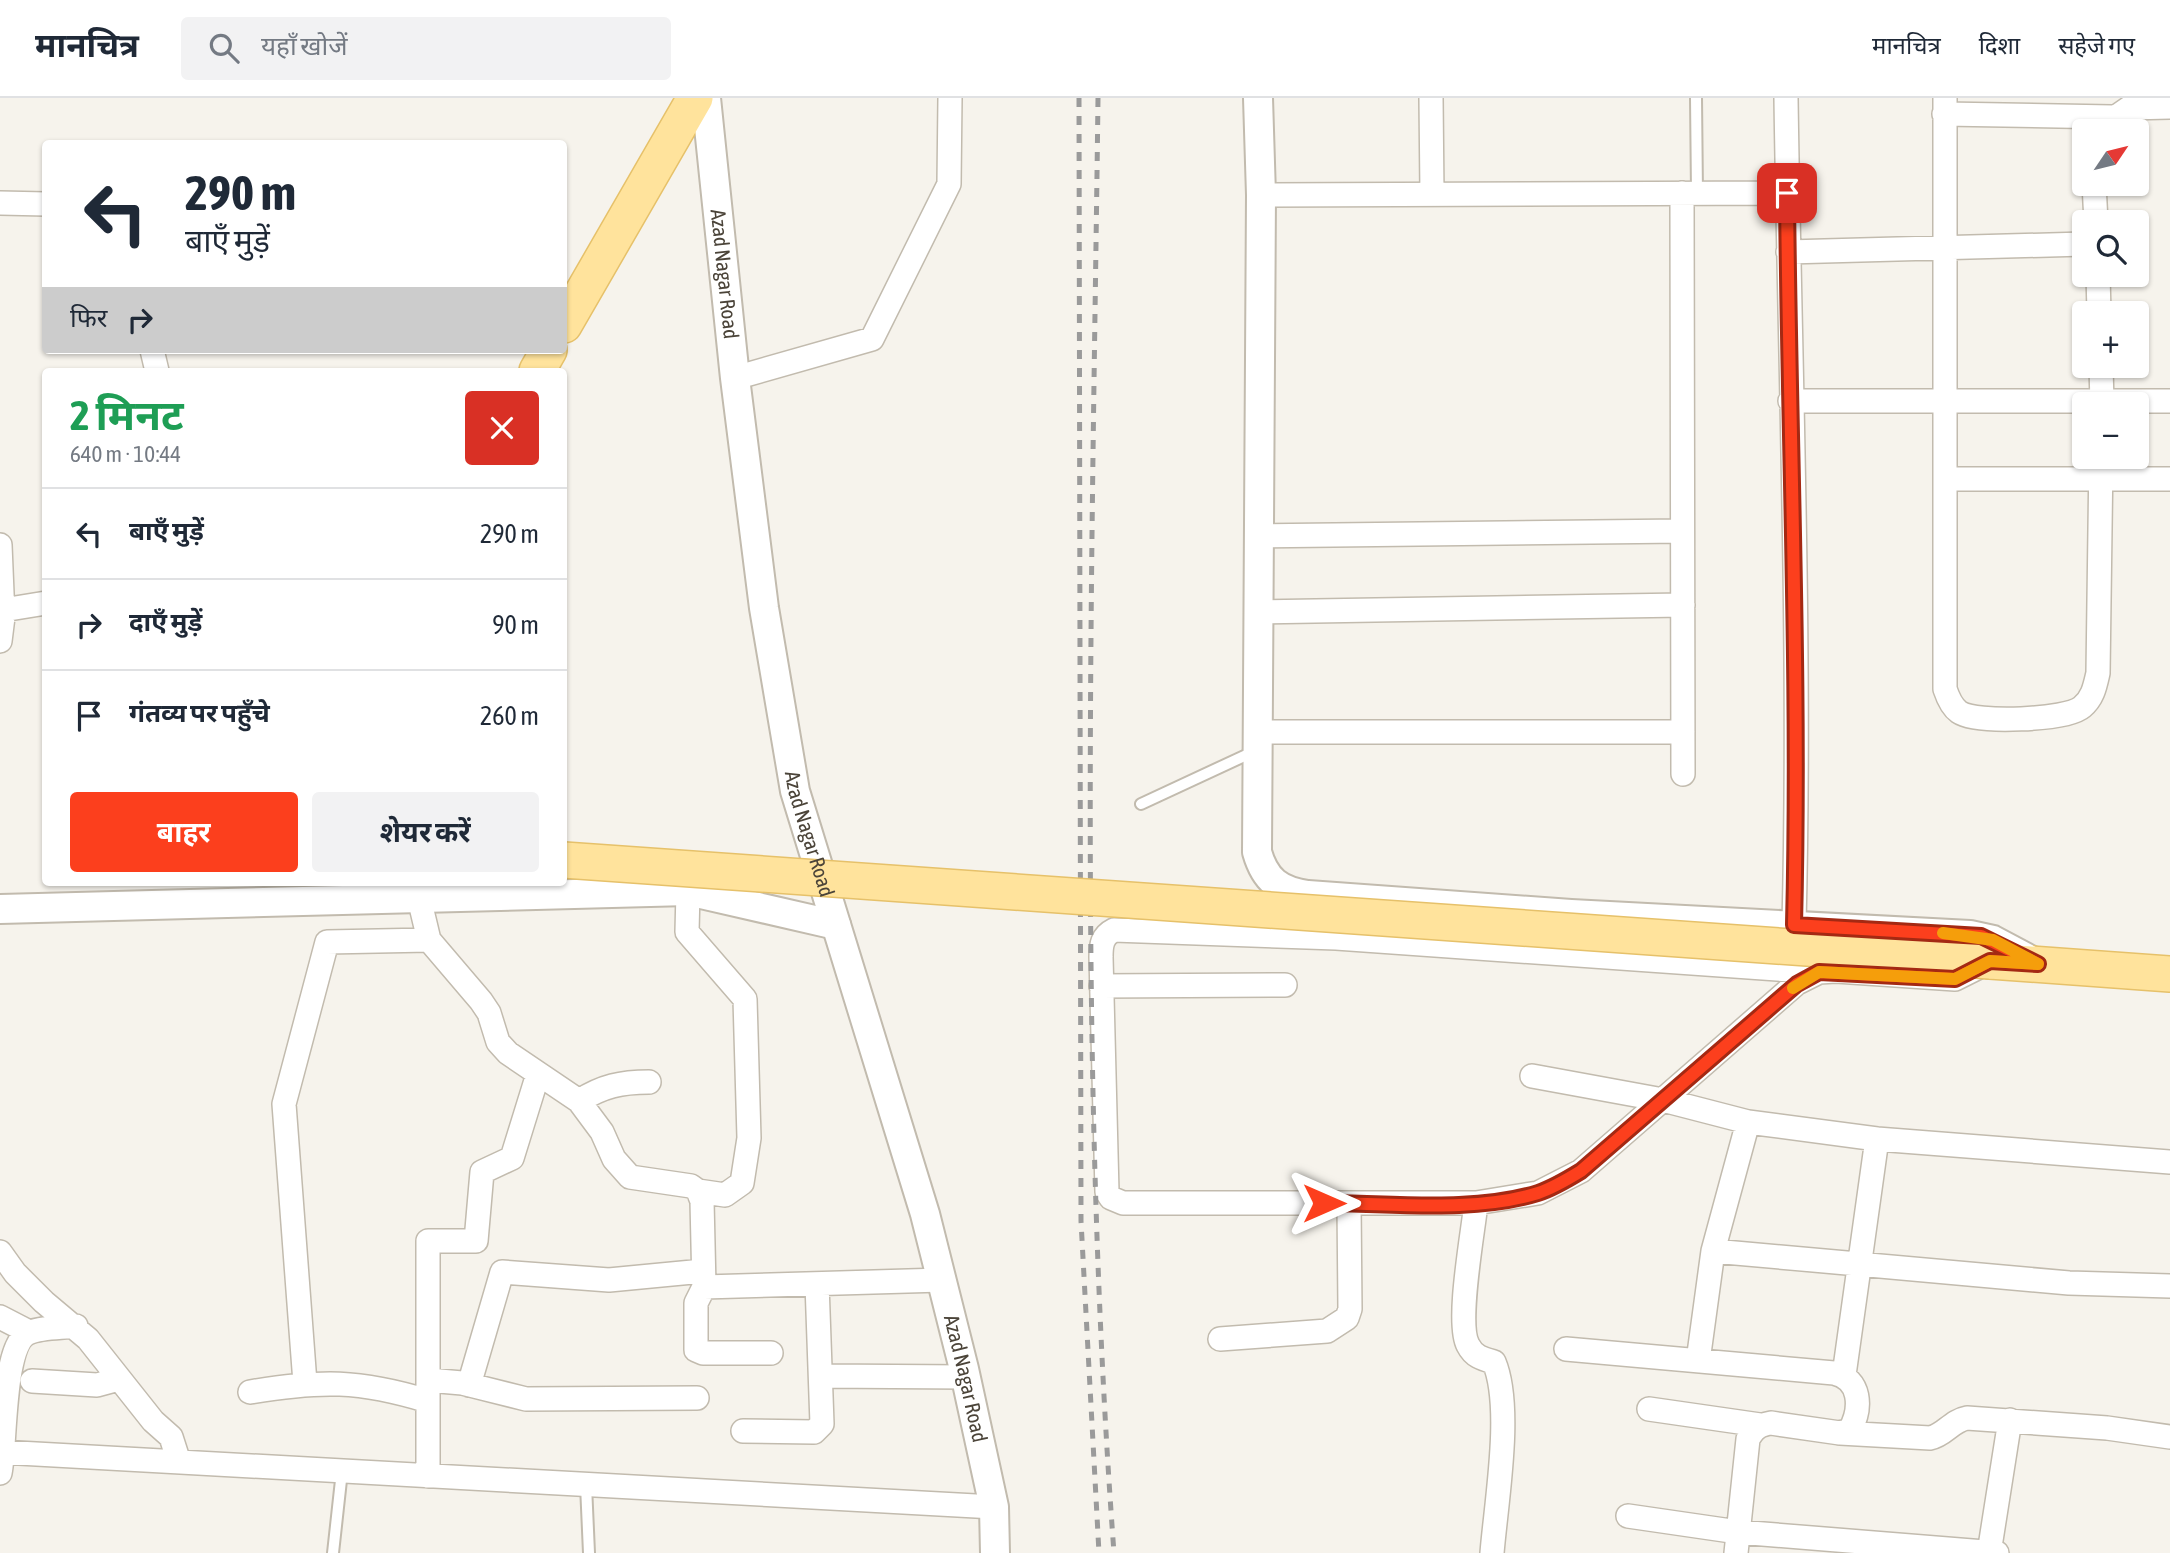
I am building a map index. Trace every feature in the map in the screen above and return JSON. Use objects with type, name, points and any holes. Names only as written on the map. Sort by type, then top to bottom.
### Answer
[{"type":"main road","points":[[567,320],[695,98]]},
{"type":"main road","points":[[567,860],[2170,974]]},
{"type":"street","name":"Azad Nagar Road","points":[[706,98],[735,378],[764,608],[795,791],[925,1214],[966,1377],[994,1507],[995,1553]]},
{"type":"street","points":[[735,378],[872,339],[949,184],[950,98]]},
{"type":"street","points":[[1258,98],[1261,195],[1257,852],[1262,871],[1273,883],[1290,893],[1571,914],[1981,936],[2038,964]]},
{"type":"street","points":[[1431,98],[1432,194]]},
{"type":"street","points":[[1786,98],[1796,794],[1794,925]]},
{"type":"street","points":[[2072,120],[1945,106],[1945,690],[1960,713],[1976,718],[2064,716],[2082,707],[2094,693],[2098,673],[2101,469]]},
{"type":"street","points":[[2113,119],[2129,108],[2170,107]]},
{"type":"street","points":[[1683,774],[1682,531],[1690,193]]},
{"type":"street","points":[[1261,195],[1787,193]]},
{"type":"street","points":[[0,203],[42,204]]},
{"type":"street","points":[[1788,252],[2072,244]]},
{"type":"street","points":[[1790,401],[2072,402]]},
{"type":"street","points":[[2149,402],[2170,401]]},
{"type":"street","points":[[1945,480],[2088,469]]},
{"type":"street","points":[[2107,469],[2170,479]]},
{"type":"street","points":[[1259,536],[1682,531]]},
{"type":"street","points":[[0,545],[0,642]]},
{"type":"street","points":[[2,600],[42,603]]},
{"type":"street","points":[[1258,612],[1683,605]]},
{"type":"street","points":[[1257,741],[1683,732]]},
{"type":"street","points":[[419,898],[429,940],[489,1013],[498,1042],[579,1101],[602,1132],[614,1159],[630,1177],[691,1186],[698,1191],[725,1195],[742,1183],[750,1138],[745,999],[687,932],[688,891]]},
{"type":"street","points":[[0,909],[256,892],[419,898],[688,891],[836,925]]},
{"type":"street","points":[[1819,972],[1797,984],[1581,1171],[1538,1193],[1476,1203],[1122,1203],[1111,1198],[1106,1185],[1101,944],[1106,934],[1122,928],[1377,941],[1955,979],[1990,961]]},
{"type":"street","points":[[305,1382],[284,1104],[327,943],[429,940]]},
{"type":"street","points":[[1101,986],[1285,985]]},
{"type":"street","points":[[428,1476],[428,1241],[476,1241],[482,1171],[512,1158],[538,1073]]},
{"type":"street","points":[[1532,1076],[1663,1100],[1748,1122],[1877,1139],[2170,1162]]},
{"type":"street","points":[[579,1101],[599,1088],[613,1084],[649,1082]]},
{"type":"street","points":[[1698,1361],[1713,1251],[1748,1122]]},
{"type":"street","points":[[1844,1376],[1857,1265],[1877,1139]]},
{"type":"street","points":[[698,1191],[702,1201],[704,1279],[696,1303],[696,1350],[703,1353],[771,1353]]},
{"type":"street","points":[[1220,1339],[1327,1331],[1347,1318],[1350,1309],[1349,1203]]},
{"type":"street","points":[[1476,1203],[1463,1323],[1467,1344],[1476,1357],[1494,1362],[1499,1373],[1502,1435],[1492,1553]]},
{"type":"street","points":[[1713,1251],[2069,1283],[2170,1286]]},
{"type":"street","points":[[0,1252],[15,1273],[44,1302],[76,1326],[153,1421],[171,1437],[179,1462]]},
{"type":"street","points":[[469,1385],[502,1272],[609,1280],[704,1279],[817,1284],[942,1280]]},
{"type":"street","points":[[743,1432],[807,1432],[819,1429],[822,1416],[817,1284]]},
{"type":"street","points":[[0,1317],[29,1332]]},
{"type":"street","points":[[76,1326],[29,1332],[21,1338],[13,1358],[1,1459],[179,1462],[994,1507]]},
{"type":"street","points":[[1566,1349],[1844,1376],[1857,1390],[1850,1430],[1840,1433]]},
{"type":"street","points":[[821,1376],[966,1377]]},
{"type":"street","points":[[32,1381],[97,1385],[119,1379]]},
{"type":"street","points":[[250,1392],[305,1382],[428,1390],[469,1385],[526,1399],[697,1398]]},
{"type":"street","points":[[1649,1409],[1840,1433],[1930,1438],[1940,1436],[1957,1420],[2011,1420],[2170,1437]]},
{"type":"street","points":[[1628,1516],[1737,1542],[1992,1553],[2011,1420]]},
{"type":"street","points":[[1737,1542],[1748,1439],[1760,1424]]},
{"type":"lane","points":[[1690,193],[1696,98]]},
{"type":"lane","points":[[1141,804],[1257,741]]},
{"type":"lane","points":[[333,1553],[342,1471]]},
{"type":"lane","points":[[586,1485],[589,1553]]},
{"type":"railway","points":[[1079,98],[1081,1221],[1099,1553]]},
{"type":"railway","points":[[1098,98],[1091,644],[1092,1008],[1095,1190],[1114,1553]]},
{"type":"slow traffic","points":[[1793,988],[1819,972],[1955,979],[1990,961],[2038,964],[1981,936],[1943,933]]},
{"type":"route","points":[[1324,1203],[1476,1203],[1538,1193],[1562,1182],[1581,1171],[1797,984],[1819,972],[1955,979],[1990,961],[2038,964],[1993,940],[1970,934],[1794,925],[1797,821],[1795,579],[1787,193]]}]
